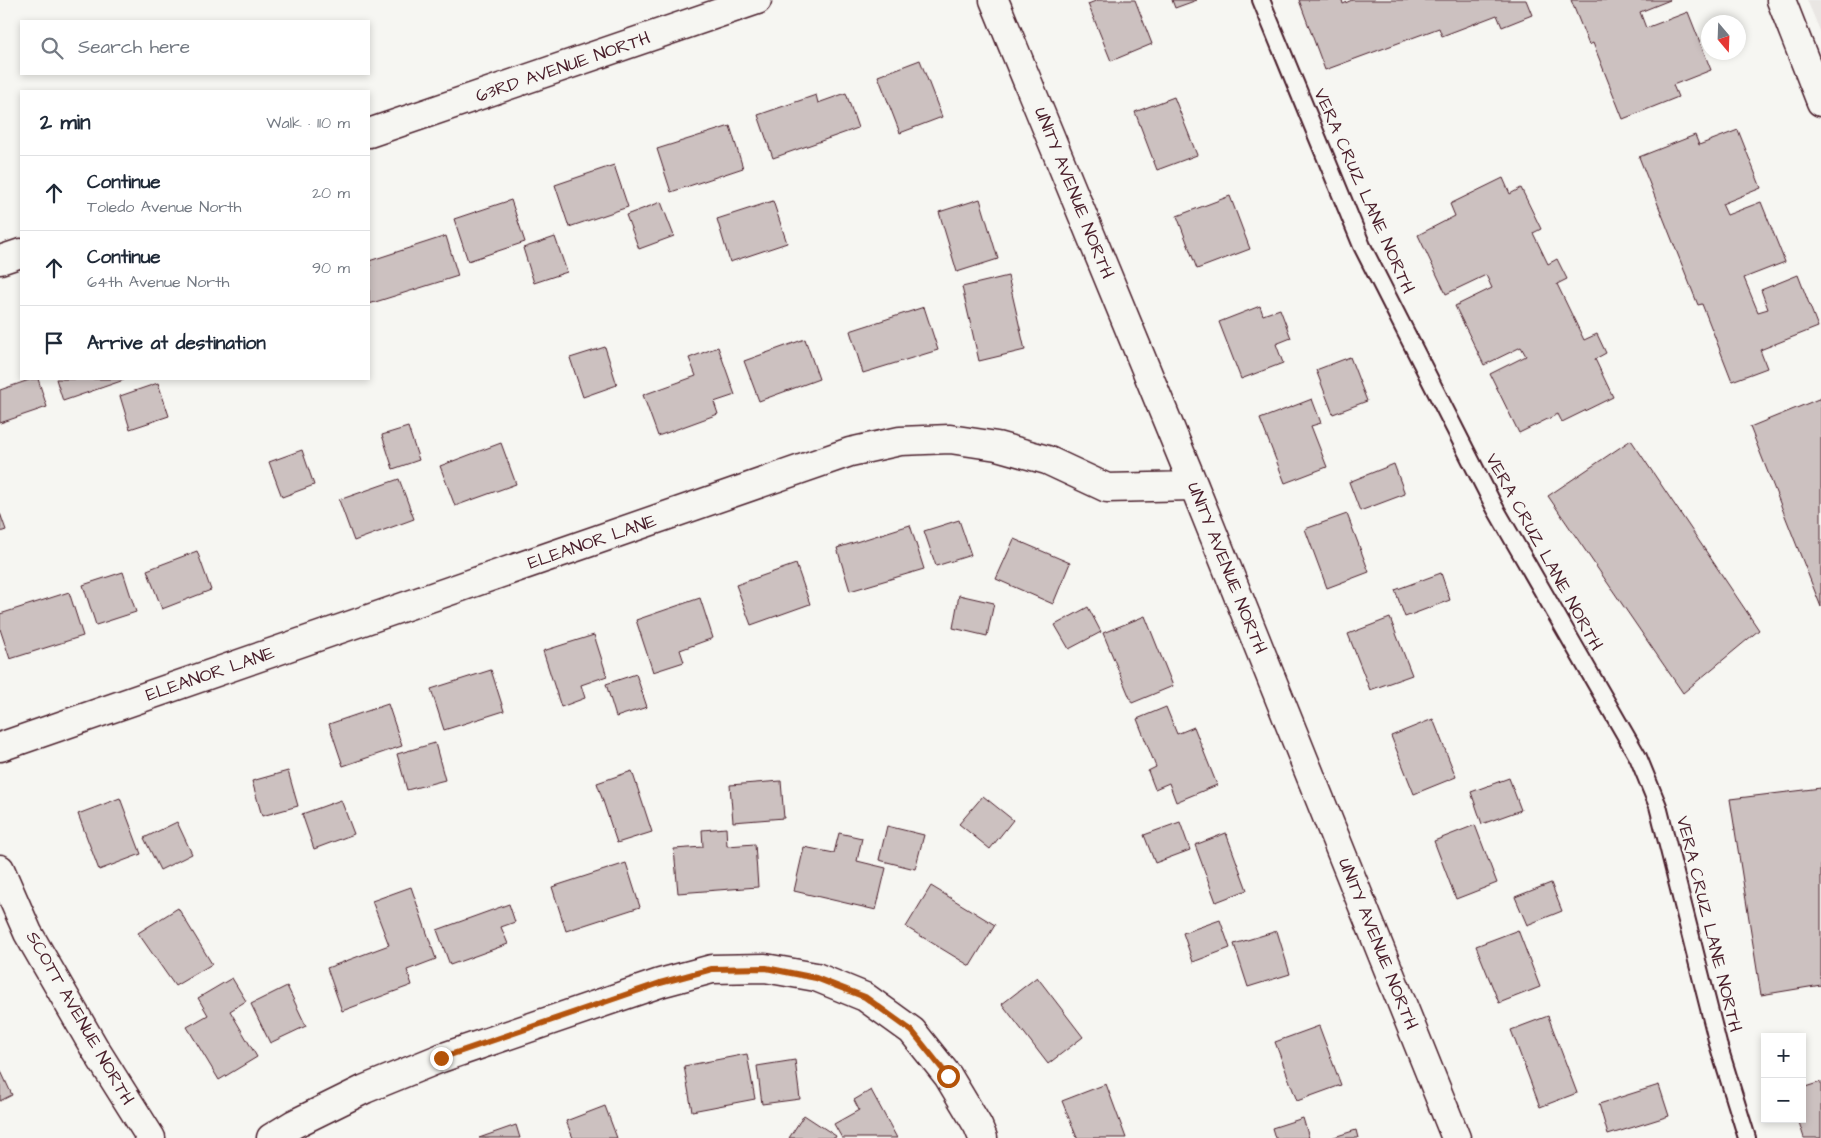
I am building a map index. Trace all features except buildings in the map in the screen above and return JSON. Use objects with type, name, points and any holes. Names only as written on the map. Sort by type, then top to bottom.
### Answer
[{"type":"street","name":"63RD AVENUE NORTH","points":[[370,133],[757,0]]},
{"type":"street","name":"UNITY AVENUE NORTH","points":[[994,0],[1194,486],[1456,1138]]},
{"type":"street","points":[[1781,0],[1813,58],[1821,102]]},
{"type":"street","points":[[0,260],[20,252]]},
{"type":"street","name":"ELEANOR LANE","points":[[0,747],[850,452],[900,441],[950,439],[997,446],[1047,460],[1107,488],[1194,486]]},
{"type":"street","name":"SCOTT AVENUE NORTH","points":[[0,869],[28,933],[95,1049],[151,1138]]},
{"type":"street","points":[[271,1138],[294,1124],[365,1089],[441,1058],[660,983],[712,969],[766,968],[816,978],[865,997],[912,1031],[948,1076],[978,1126],[983,1138]]},
{"type":"lane","name":"VERA CRUZ LANE NORTH","points":[[1261,0],[1362,246],[1495,508],[1638,756],[1658,806],[1718,1044],[1746,1138]]},
{"type":"shaded area","points":[[1807,0],[1821,0],[1821,33]]},
{"type":"route","points":[[441,1058],[660,983],[712,969],[766,968],[816,978],[865,997],[912,1031],[948,1076]]}]
